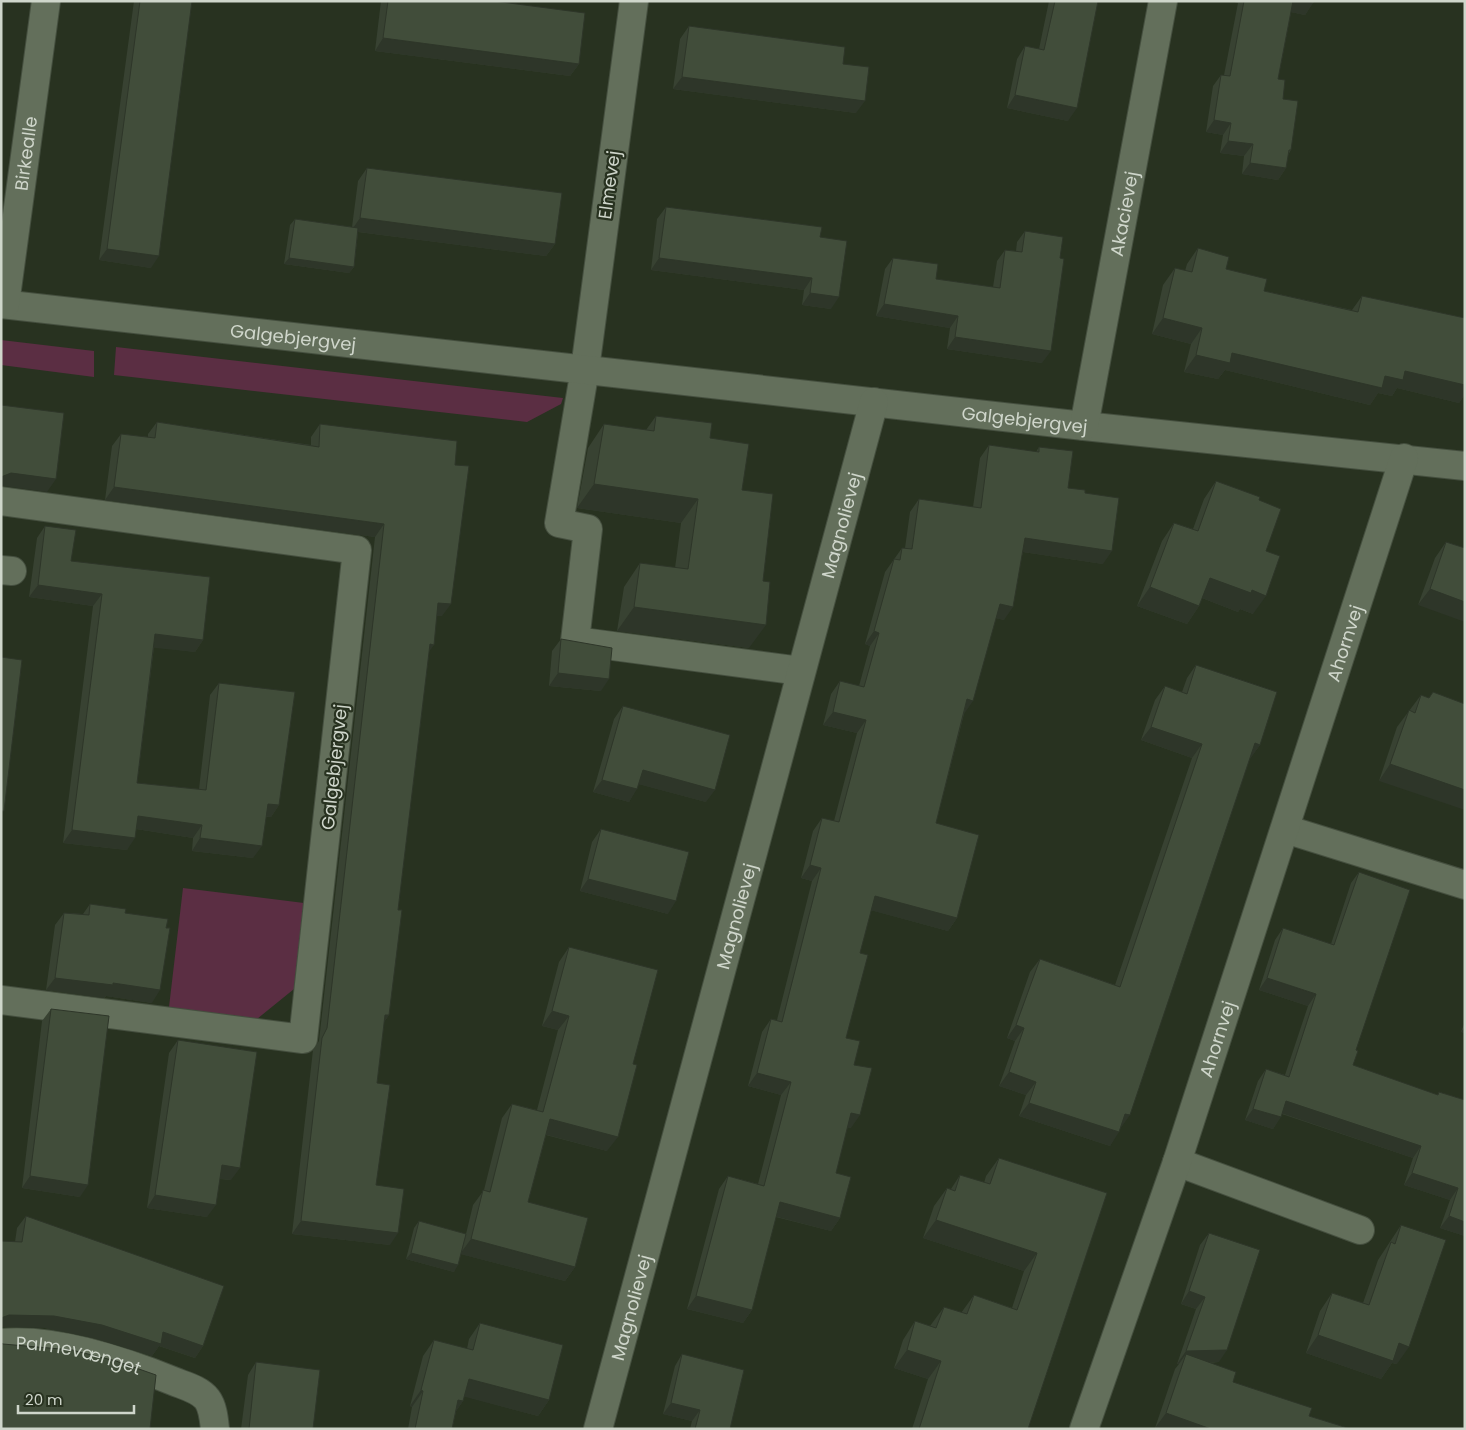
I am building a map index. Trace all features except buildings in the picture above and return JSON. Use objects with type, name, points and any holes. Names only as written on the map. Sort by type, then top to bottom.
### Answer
[{"type":"street","name":"Birkealle","points":[[3,304],[46,1]]},
{"type":"street","name":"Elmevej","points":[[584,369],[634,1]]},
{"type":"street","name":"Akacievej","points":[[1084,426],[1163,1]]},
{"type":"street","name":"Galgebjergvej","points":[[3,304],[1084,426],[1404,458],[1465,466]]},
{"type":"street","points":[[584,369],[559,522],[588,529],[575,641],[801,671]]},
{"type":"street","name":"Magnolievej","points":[[598,1429],[874,402]]},
{"type":"street","name":"Ahornvej","points":[[1084,1429],[1178,1162],[1404,458]]},
{"type":"street","name":"Galgebjergvej","points":[[1,502],[357,550],[303,1039],[1,1000]]},
{"type":"street","points":[[1285,829],[1465,885]]},
{"type":"street","points":[[1178,1162],[1360,1230]]},
{"type":"street","name":"Palmevænget","points":[[1,1343],[41,1344],[80,1352],[154,1374],[198,1392],[208,1400],[215,1429]]},
{"type":"shaded area","points":[[1,340],[94,351],[94,377],[1,365]]},
{"type":"shaded area","points":[[116,347],[563,398],[561,404],[527,422],[114,375]]},
{"type":"shaded area","points":[[183,888],[304,903],[294,989],[257,1019],[169,1007]]}]
